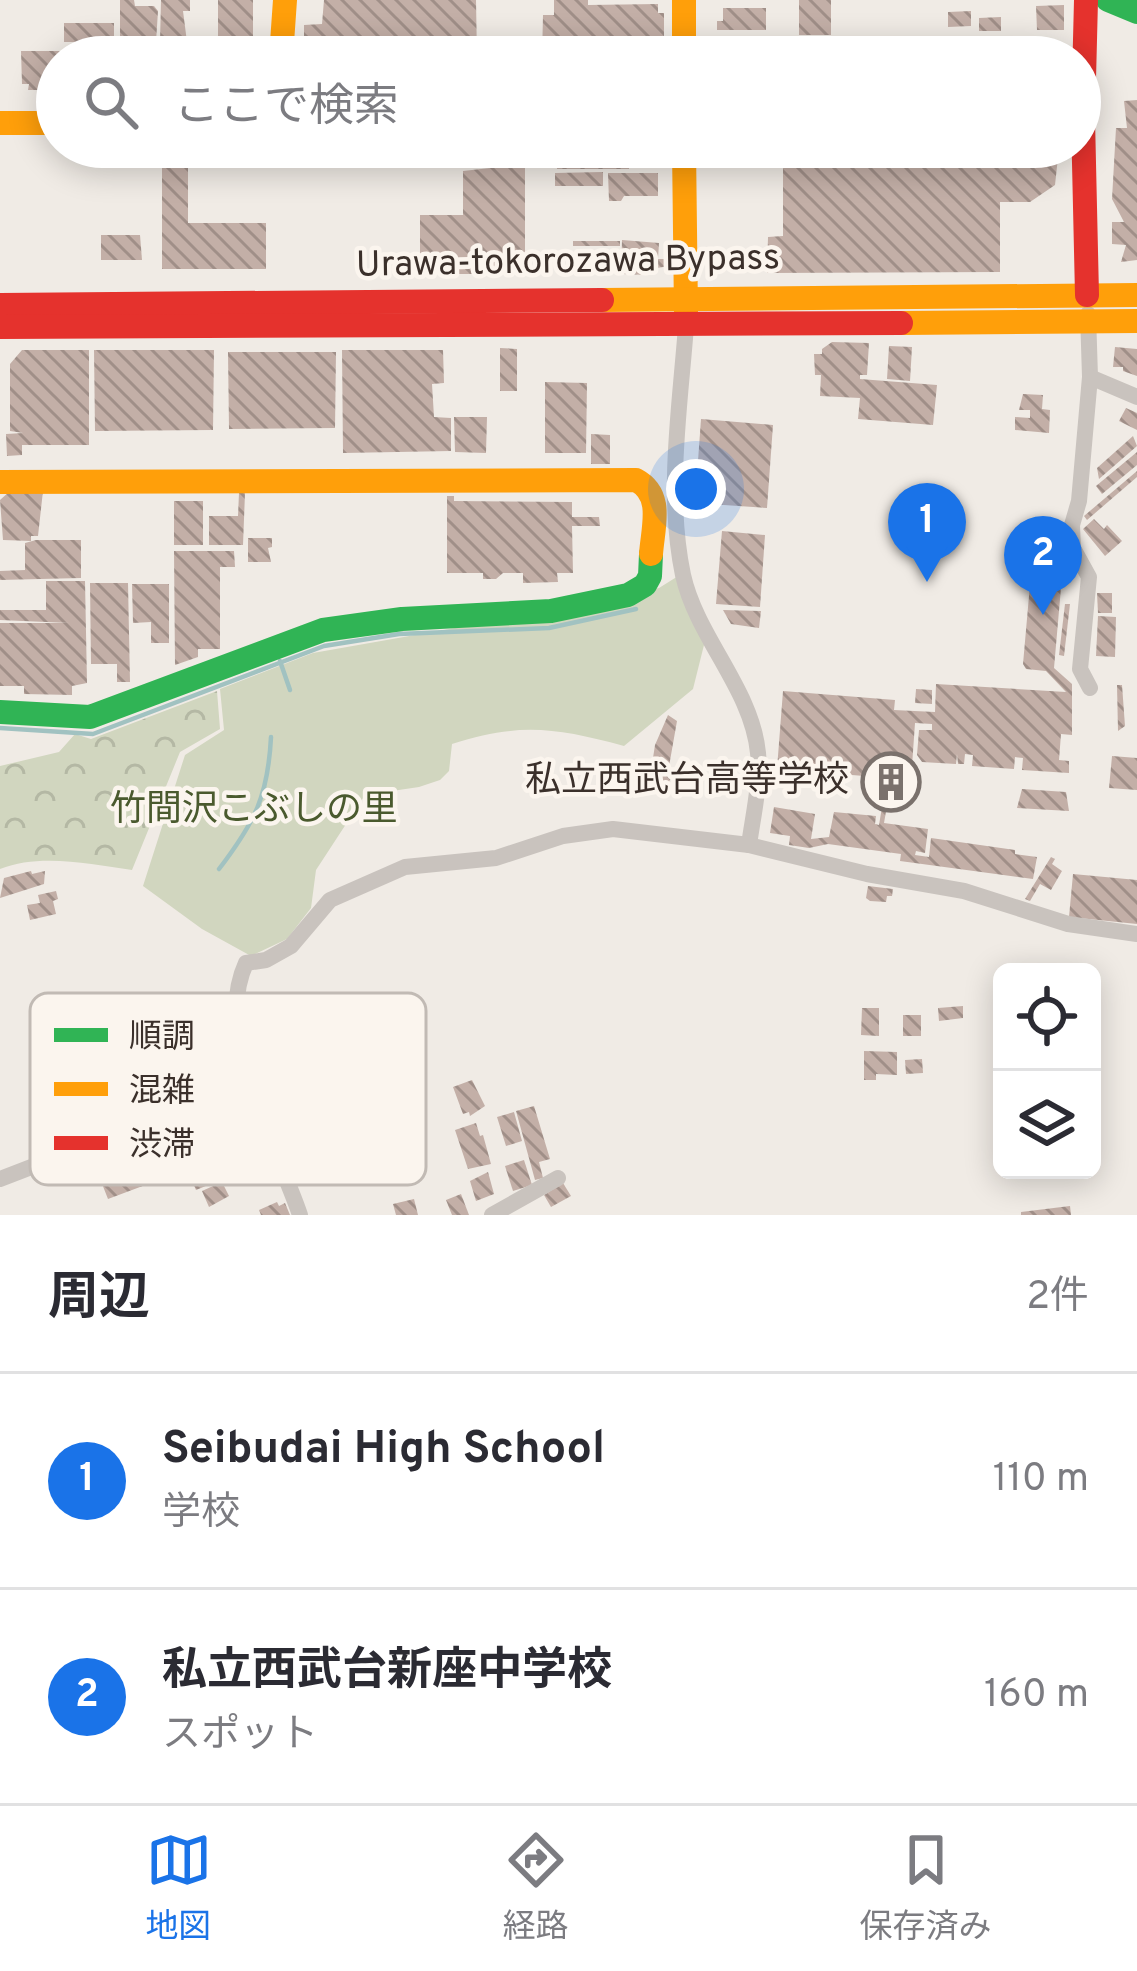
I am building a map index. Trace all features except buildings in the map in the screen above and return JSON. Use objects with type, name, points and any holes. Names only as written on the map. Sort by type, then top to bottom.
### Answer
[{"type":"main road","points":[[282,36],[285,0]]},
{"type":"main road","points":[[684,0],[684,36]]},
{"type":"main road","points":[[1084,36],[1086,0]]},
{"type":"main road","points":[[1108,0],[1137,12]]},
{"type":"main road","points":[[0,123],[36,123]]},
{"type":"main road","points":[[684,168],[686,326]]},
{"type":"main road","points":[[1083,168],[1088,308]]},
{"type":"main road","name":"Urawa-tokorozawa Bypass","points":[[0,327],[686,326],[1088,308],[1137,296]]},
{"type":"main road","name":"Urawa-tokorozawa Bypass","points":[[0,304],[686,297],[1088,308],[1137,321]]},
{"type":"main road","points":[[0,482],[636,480],[649,487],[655,498],[650,576],[628,595],[551,611],[402,619],[323,630],[90,717],[0,712]]},
{"type":"street","points":[[1088,308],[1090,377],[1079,501],[1072,525],[1073,548],[1089,578],[1080,669],[1090,688]]},
{"type":"street","points":[[686,326],[676,459],[678,537],[690,601],[754,731],[759,757],[749,845]]},
{"type":"street","points":[[1090,377],[1137,397]]},
{"type":"street","points":[[238,993],[246,963],[266,960],[291,946],[330,900],[344,893],[405,867],[496,858],[563,836],[614,829],[749,845],[867,874],[964,891],[1068,924],[1137,934]]},
{"type":"street","points":[[0,1180],[30,1168]]},
{"type":"street","points":[[492,1215],[558,1178]]},
{"type":"street","points":[[288,1185],[300,1215]]},
{"type":"green space","name":"竹間沢こぶしの里","points":[[683,573],[706,637],[693,689],[624,746],[538,730],[498,732],[452,744],[449,771],[440,780],[365,795],[316,870],[311,908],[287,939],[251,956],[202,929],[143,886],[185,755],[224,730],[220,689],[313,653],[659,588]]},
{"type":"green space","points":[[217,691],[220,729],[180,752],[132,870],[48,861],[0,869],[0,766],[59,752],[75,734],[91,739]]},
{"type":"waterway","points":[[0,728],[93,734],[324,646],[399,634],[549,628],[636,609]]},
{"type":"waterway","points":[[280,661],[290,690]]},
{"type":"waterway","points":[[219,869],[257,808],[267,776],[271,737]]},
{"type":"traffic: fast","points":[[1108,0],[1137,12]]},
{"type":"traffic: fast","points":[[0,712],[90,717],[323,630],[402,619],[551,611],[628,595],[645,585],[651,554]]},
{"type":"traffic: slow","points":[[282,36],[285,0]]},
{"type":"traffic: slow","points":[[684,0],[684,36]]},
{"type":"traffic: slow","points":[[0,123],[36,123]]},
{"type":"traffic: slow","points":[[684,168],[686,313]]},
{"type":"traffic: slow","points":[[602,300],[1137,295]]},
{"type":"traffic: slow","points":[[901,323],[1137,321]]},
{"type":"traffic: slow","points":[[0,482],[636,480],[654,503],[651,554]]},
{"type":"traffic: jam","points":[[1085,36],[1086,0]]},
{"type":"traffic: jam","points":[[1084,168],[1087,295]]},
{"type":"traffic: jam","points":[[0,305],[602,300]]},
{"type":"traffic: jam","points":[[0,327],[901,323]]},
{"type":"place","name":"Seibudai High School","points":[[927,582]]},
{"type":"place","name":"私立西武台新座中学校","points":[[1043,615]]},
{"type":"place","name":"私立西武台高等学校","points":[[891,782]]}]
